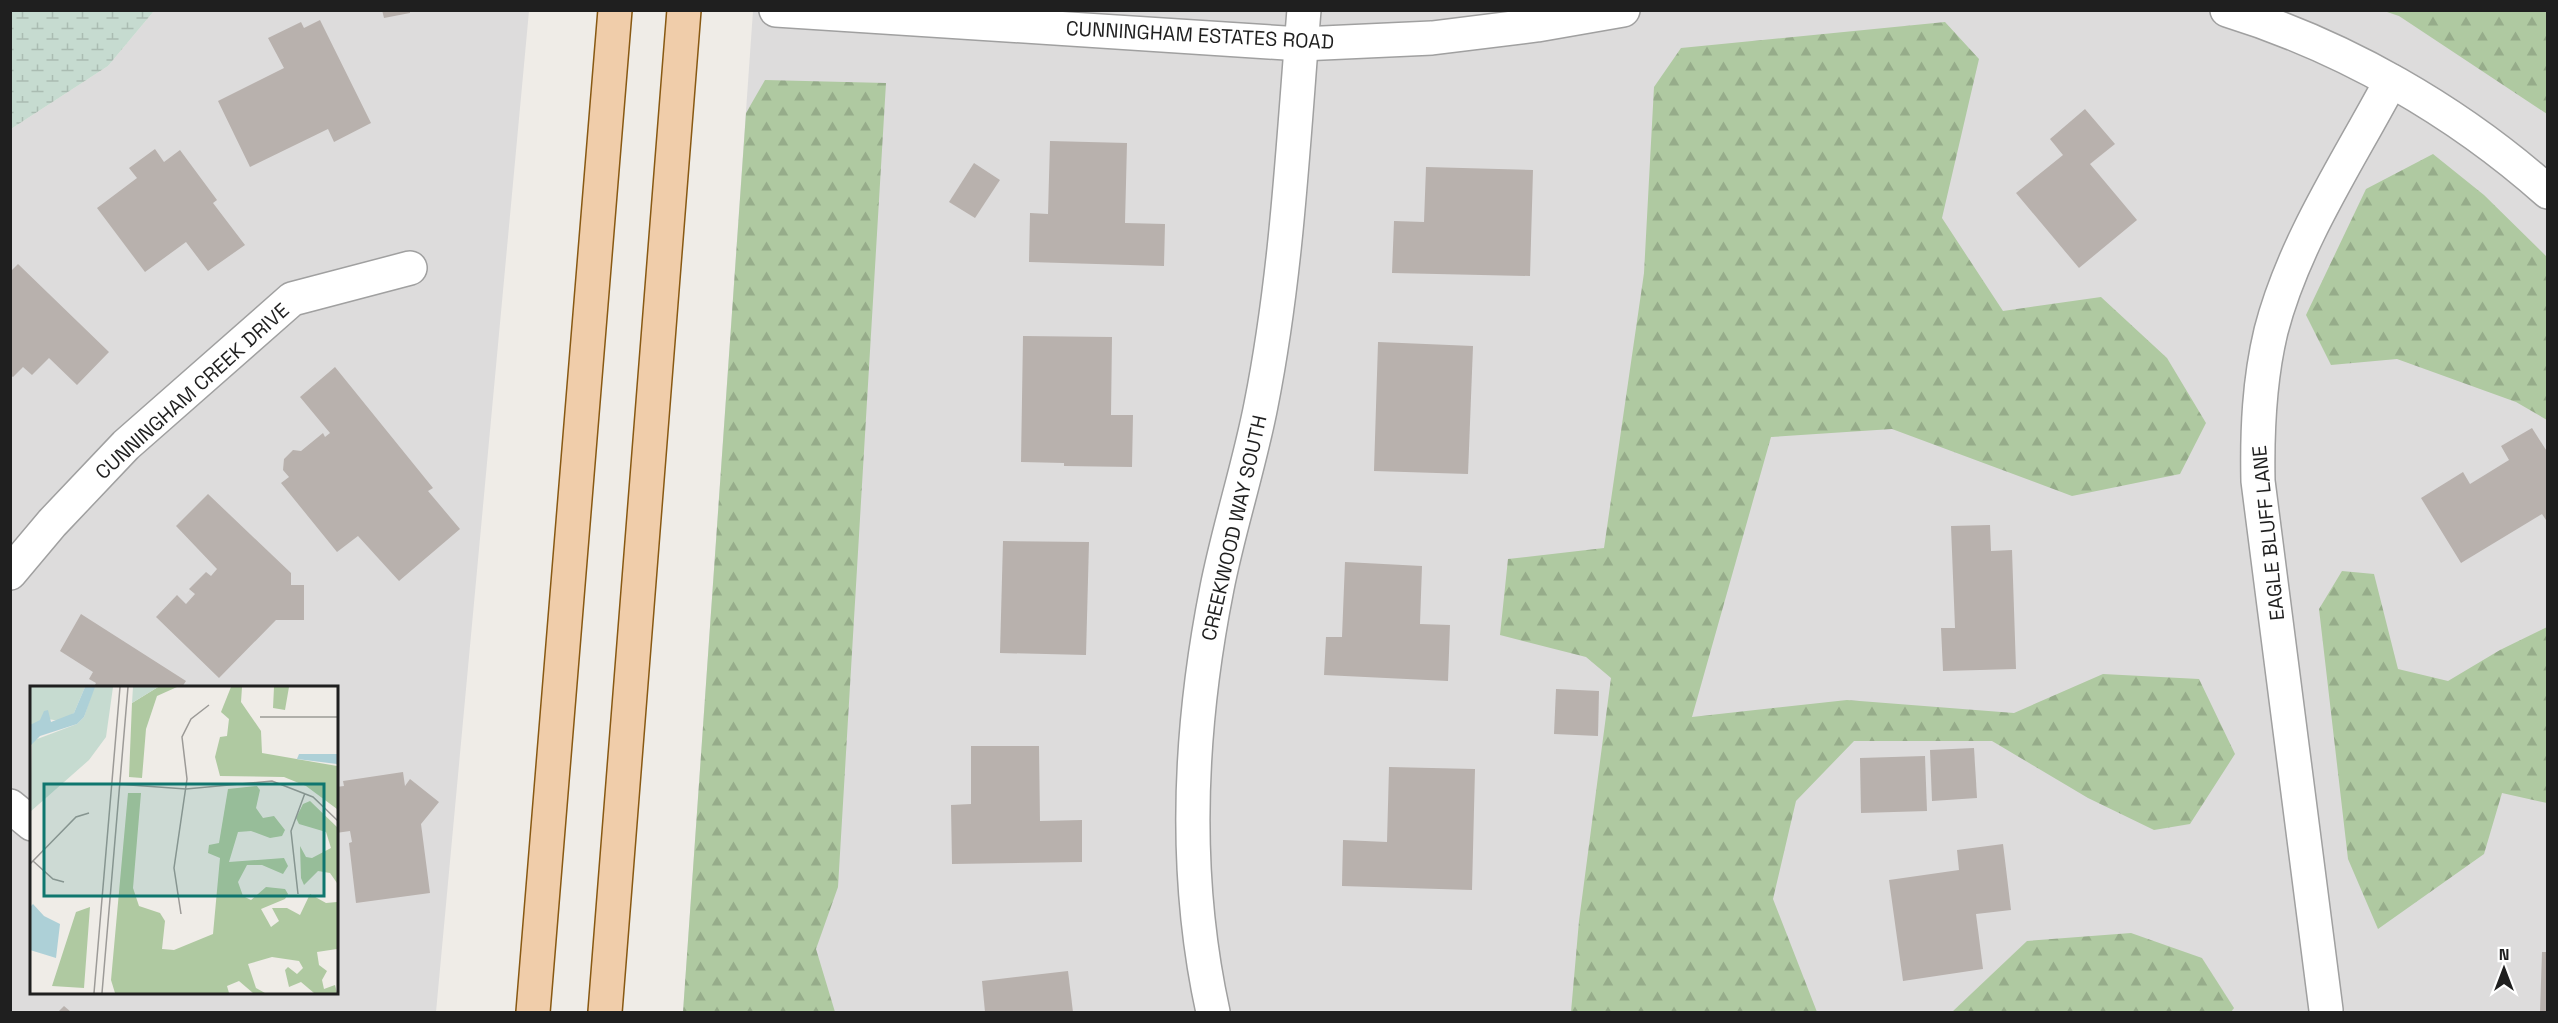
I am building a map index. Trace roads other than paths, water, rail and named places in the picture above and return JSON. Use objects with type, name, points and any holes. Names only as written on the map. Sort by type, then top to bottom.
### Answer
[{"type":"main road","points":[[533,1012],[615,10]]},
{"type":"main road","points":[[605,1012],[684,10]]},
{"type":"street","name":"CUNNINGHAM ESTATES ROAD","points":[[776,10],[1301,44],[1432,38],[1537,25],[1623,10]]},
{"type":"street","name":"CREEKWOOD WAY SOUTH","points":[[1213,1012],[1201,959],[1192,865],[1192,769],[1201,682],[1217,587],[1261,406],[1286,254],[1304,10]]},
{"type":"street","points":[[2227,10],[2295,36],[2391,81],[2463,125],[2547,192]]},
{"type":"street","name":"EAGLE BLUFF LANE","points":[[2326,1010],[2258,481],[2257,430],[2262,380],[2271,331],[2296,259],[2391,81]]},
{"type":"street","name":"CUNNINGHAM CREEK DRIVE","points":[[10,573],[52,523],[126,445],[292,299],[410,268]]},
{"type":"street","points":[[10,806],[30,822]]}]
